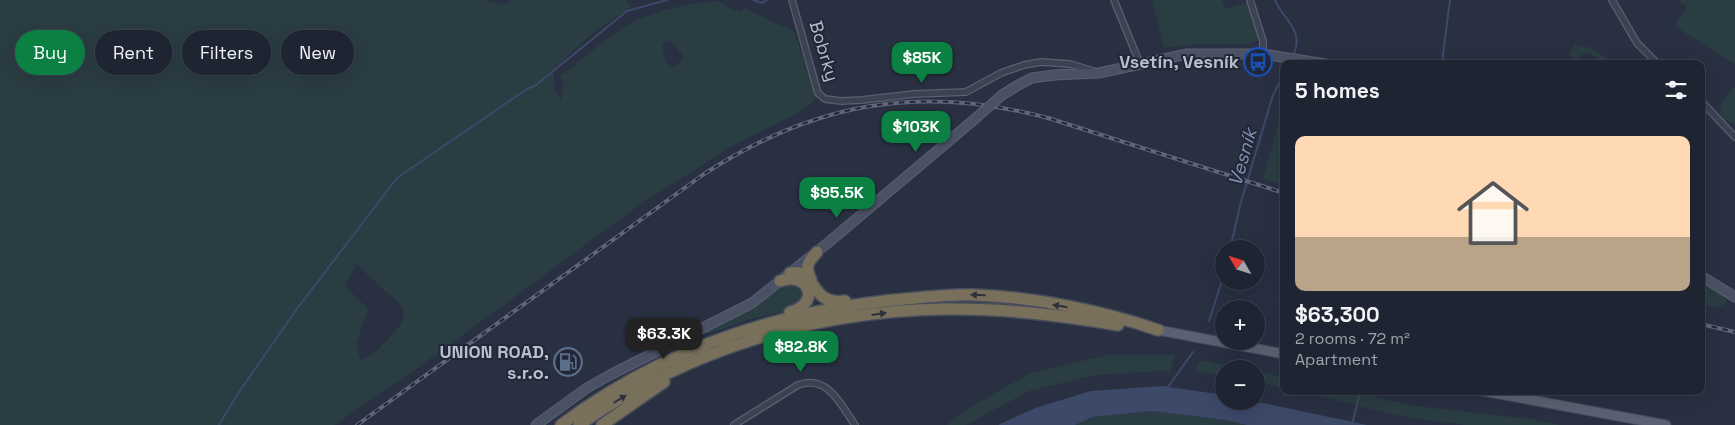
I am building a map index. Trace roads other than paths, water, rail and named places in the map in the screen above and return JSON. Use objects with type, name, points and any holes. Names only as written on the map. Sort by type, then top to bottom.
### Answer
[{"type":"highway","points":[[812,284],[807,268],[817,252]]},
{"type":"highway","points":[[780,281],[792,278],[797,272]]},
{"type":"highway","points":[[797,272],[805,275],[822,297],[833,302],[894,295],[944,296]]},
{"type":"highway","points":[[730,335],[762,319],[802,308],[806,303],[808,294],[797,272]]},
{"type":"highway","points":[[561,425],[609,392],[656,366],[693,349],[730,335],[803,314],[832,309],[892,300],[976,295],[1012,298],[1107,315],[1158,330]]},
{"type":"highway","points":[[579,425],[662,375],[697,359],[762,336],[834,320],[886,313],[943,309],[1012,311],[1047,314],[1158,330]]},
{"type":"highway","points":[[602,425],[675,374],[762,336]]},
{"type":"main road","points":[[1158,330],[1280,353]]},
{"type":"main road","points":[[1505,395],[1666,425]]},
{"type":"street","name":"Bobrky","points":[[792,0],[818,92],[825,98],[841,101],[914,94],[966,92],[1001,73],[1024,65],[1041,62],[1070,64],[1099,73]]},
{"type":"street","points":[[1114,0],[1140,64]]},
{"type":"street","points":[[1250,0],[1263,41],[1263,54]]},
{"type":"street","points":[[1612,0],[1637,42],[1654,60]]},
{"type":"street","name":"Bobrky","points":[[797,272],[817,252],[1002,95],[1020,84],[1043,76],[1099,73],[1187,54],[1263,54],[1302,60]]},
{"type":"street","points":[[1705,105],[1735,137]]},
{"type":"street","points":[[1705,278],[1735,297]]},
{"type":"street","points":[[536,425],[587,388],[626,366],[728,316],[752,302],[780,281]]},
{"type":"street","points":[[734,425],[798,385],[815,382],[830,390],[855,425]]},
{"type":"water","points":[[1162,386],[1215,394],[1215,410],[1265,410],[1265,404],[1367,425],[1247,425],[1226,420],[1152,411],[1092,417],[1075,425],[998,425],[1035,408],[1091,391]]},
{"type":"waterway","points":[[219,425],[237,395],[296,310],[397,178],[527,89],[536,85],[627,11],[667,0]]},
{"type":"waterway","points":[[753,0],[762,3],[767,0]]},
{"type":"waterway","name":"Vesník","points":[[1275,0],[1295,32],[1297,39],[1293,56]]},
{"type":"waterway","points":[[1443,60],[1450,0]]},
{"type":"waterway","name":"Vesník","points":[[1232,240],[1241,202],[1273,95],[1280,82]]},
{"type":"waterway","name":"Vesník","points":[[1209,321],[1219,290]]},
{"type":"waterway","name":"Vesník","points":[[1168,387],[1193,352]]},
{"type":"waterway","points":[[1352,425],[1359,395]]},
{"type":"railway","points":[[357,425],[704,174],[745,150],[787,130],[828,116],[870,106],[912,102],[956,102],[1001,108],[1048,118],[1280,192]]},
{"type":"railway","points":[[1705,325],[1735,332]]},
{"type":"place","name":"Vsetín, Vesník","points":[[1258,62]]},
{"type":"place","name":"UNION ROAD, s.r.o.","points":[[568,362]]}]
